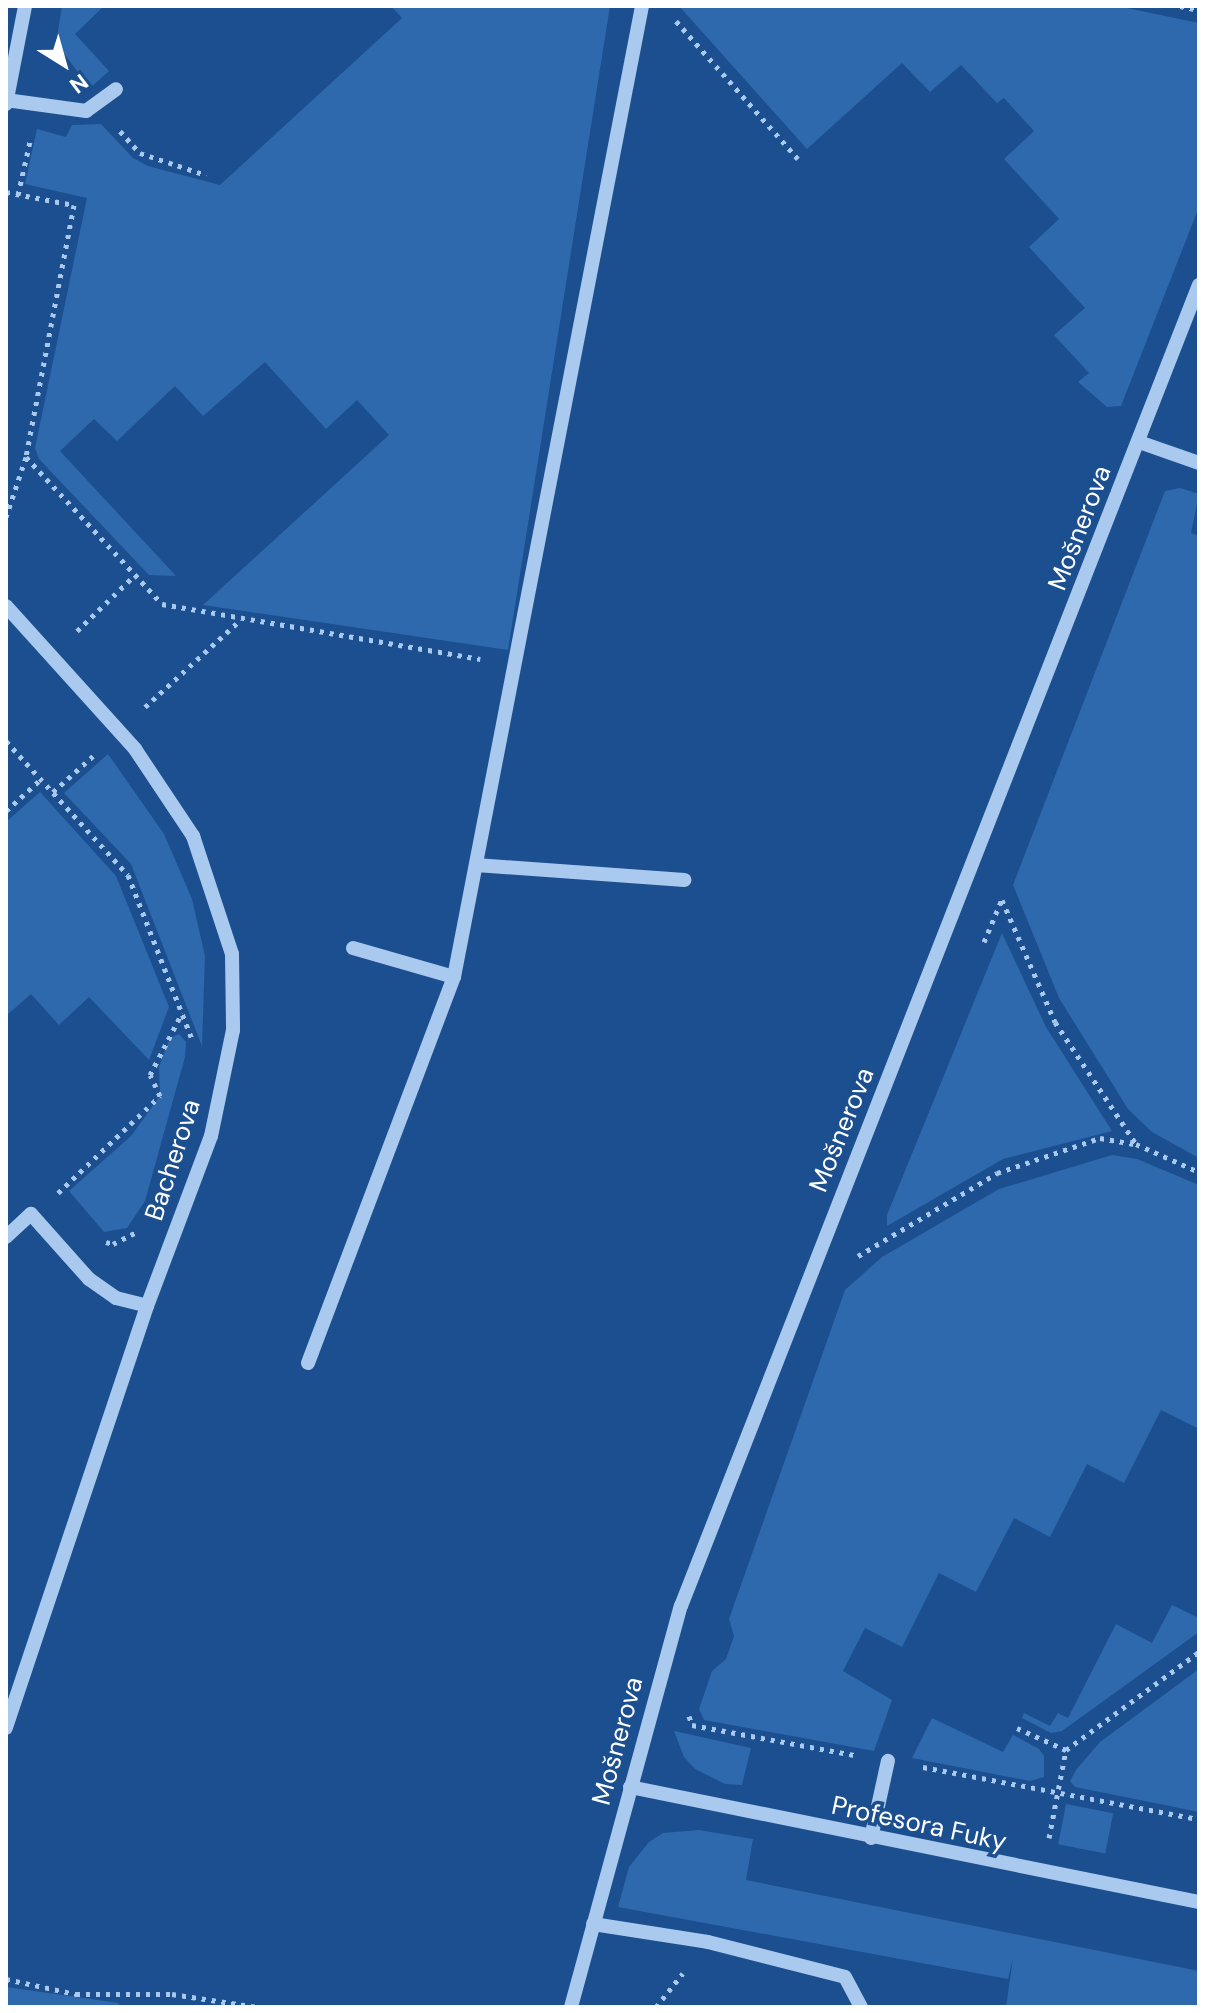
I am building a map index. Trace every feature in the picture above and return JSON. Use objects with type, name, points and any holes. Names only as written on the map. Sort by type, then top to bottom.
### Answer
[{"type":"street","points":[[25,6],[6,102],[69,112],[96,105],[116,89]]},
{"type":"street","points":[[308,1363],[454,977],[642,6]]},
{"type":"street","name":"Mošnerova","points":[[571,2007],[681,1606],[1199,285]]},
{"type":"street","points":[[1139,442],[1199,463]]},
{"type":"street","name":"Bacherova","points":[[6,606],[135,749],[172,799],[216,892],[232,954],[233,1030],[211,1136],[147,1306],[6,1728]]},
{"type":"street","points":[[476,865],[684,880]]},
{"type":"street","points":[[353,948],[454,977]]},
{"type":"street","points":[[6,1237],[31,1214],[89,1279],[116,1298],[147,1306]]},
{"type":"street","points":[[871,1838],[888,1761]]},
{"type":"street","name":"Profesora Fuky","points":[[630,1787],[1041,1874],[1199,1902]]},
{"type":"street","points":[[593,1924],[708,1942],[845,1977],[861,2007]]},
{"type":"path","points":[[1180,6],[1199,10]]},
{"type":"path","points":[[670,15],[798,159]]},
{"type":"path","points":[[96,105],[140,153],[206,175]]},
{"type":"path","points":[[18,195],[38,108]]},
{"type":"path","points":[[6,192],[74,205],[26,457],[6,517]]},
{"type":"path","points":[[26,457],[162,604],[239,621],[515,664]]},
{"type":"path","points":[[51,656],[134,576]]},
{"type":"path","points":[[139,713],[239,621]]},
{"type":"path","points":[[6,741],[128,875],[195,1049]]},
{"type":"path","points":[[53,792],[103,747]]},
{"type":"path","points":[[6,811],[41,779]]},
{"type":"path","points":[[1002,899],[1055,1022],[1136,1144]]},
{"type":"path","points":[[59,1193],[160,1096],[150,1075],[183,1012]]},
{"type":"path","points":[[854,1258],[997,1173],[1100,1138],[1136,1144],[1199,1172]]},
{"type":"path","points":[[137,1232],[142,1218]]},
{"type":"path","points":[[1041,1874],[1066,1750],[1199,1652]]},
{"type":"path","points":[[687,1712],[692,1725],[1199,1819]]},
{"type":"path","points":[[1017,1728],[1066,1750]]},
{"type":"path","points":[[6,1979],[76,1994],[172,1994],[257,2007]]},
{"type":"shaded area","points":[[62,6],[104,6],[75,34],[109,71],[90,88],[56,43]]},
{"type":"shaded area","points":[[391,6],[610,6],[508,650],[203,605],[389,435],[357,400],[326,429],[265,362],[203,416],[175,386],[117,441],[94,419],[60,451],[176,576],[149,575],[39,459],[35,448],[87,198],[25,184],[37,129],[66,137],[72,125],[101,124],[133,158],[148,166],[220,185],[402,18]]},
{"type":"shaded area","points":[[679,6],[1117,6],[1199,23],[1199,207],[1121,406],[1107,407],[1078,382],[1089,373],[1054,335],[1085,308],[1029,247],[1059,219],[1004,159],[1034,131],[1004,98],[997,103],[961,65],[930,92],[902,63],[807,149]]},
{"type":"shaded area","points":[[1180,488],[1199,494],[1191,533],[1199,536],[1199,1158],[1152,1132],[1128,1109],[1059,998],[1013,885],[1165,491]]},
{"type":"shaded area","points":[[108,754],[164,834],[192,899],[205,956],[202,1046],[131,864],[64,793]]},
{"type":"shaded area","points":[[40,792],[116,876],[169,1007],[149,1060],[89,997],[59,1025],[31,994],[6,1016],[6,822]]},
{"type":"shaded area","points":[[1002,933],[1046,1027],[1112,1131],[1003,1159],[887,1226],[887,1215]]},
{"type":"shaded area","points":[[179,1034],[186,1042],[185,1057],[145,1201],[127,1228],[104,1232],[69,1191],[131,1136],[160,1096],[159,1067],[170,1038]]},
{"type":"shaded area","points":[[1112,1155],[1137,1159],[1199,1185],[1199,1429],[1161,1410],[1124,1483],[1087,1464],[1050,1537],[1014,1518],[976,1592],[939,1573],[902,1647],[865,1628],[843,1671],[892,1700],[874,1751],[704,1720],[699,1709],[712,1671],[726,1659],[734,1636],[729,1619],[845,1290],[882,1257],[999,1189]]},
{"type":"shaded area","points":[[1172,1605],[1199,1618],[1199,1632],[1062,1731],[1051,1733],[1022,1718],[1024,1713],[1050,1726],[1058,1713],[1068,1718],[1116,1624],[1152,1643]]},
{"type":"shaded area","points":[[1199,1669],[1199,1812],[1075,1787],[1070,1781],[1076,1770],[1100,1742]]},
{"type":"shaded area","points":[[932,1718],[1003,1752],[1013,1735],[1039,1749],[1044,1756],[1044,1777],[1030,1781],[912,1758]]},
{"type":"shaded area","points":[[674,1731],[751,1748],[742,1785],[725,1784],[695,1769],[684,1757]]},
{"type":"shaded area","points":[[1066,1804],[1113,1813],[1105,1853],[1058,1844]]},
{"type":"shaded area","points":[[699,1830],[753,1839],[746,1880],[1199,1971],[1199,2007],[1006,2007],[1013,1958],[1008,1979],[618,1907],[629,1867],[649,1842],[663,1833]]},
{"type":"shaded area","points":[[6,1987],[119,2003],[118,2007],[6,2007]]}]
